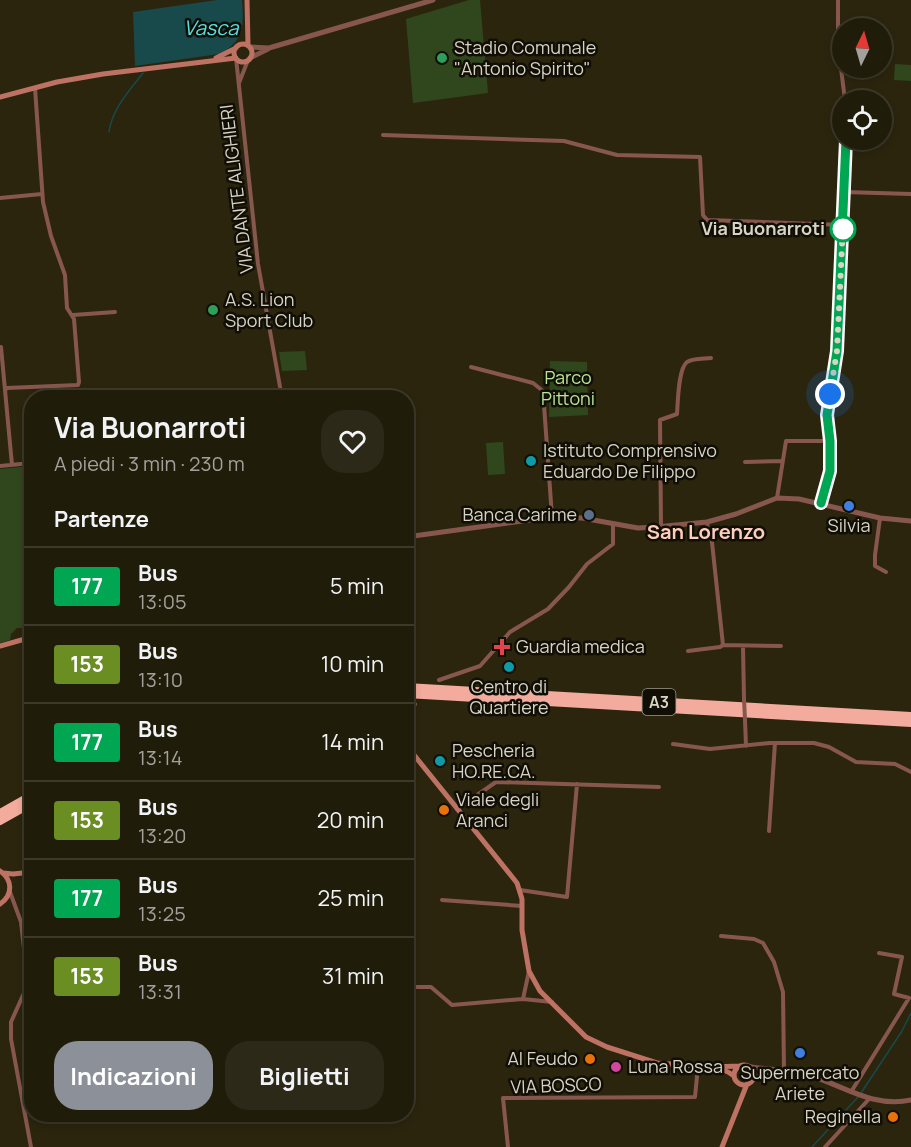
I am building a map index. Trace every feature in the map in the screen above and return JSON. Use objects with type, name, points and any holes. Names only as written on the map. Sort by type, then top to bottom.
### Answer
[{"type":"highway","name":"A3","points":[[414,687],[911,716]]},
{"type":"highway","name":"A3","points":[[414,694],[911,723]]},
{"type":"highway","points":[[0,813],[24,800]]},
{"type":"highway","points":[[0,821],[24,808]]},
{"type":"main road","points":[[247,0],[247,28],[249,46],[252,51],[249,59],[242,62],[236,58],[234,52],[247,28]]},
{"type":"main road","points":[[212,60],[237,47],[249,46]]},
{"type":"main road","points":[[0,97],[57,82],[103,74],[236,58]]},
{"type":"main road","points":[[0,646],[24,639]]},
{"type":"main road","points":[[414,755],[517,883],[520,890],[522,930],[529,971],[536,985],[577,1029],[595,1042],[657,1063],[751,1067],[754,1078],[747,1084],[722,1147]]},
{"type":"main road","points":[[1,872],[22,874]]},
{"type":"main road","points":[[1,872],[7,877],[10,890]]},
{"type":"main road","points":[[0,904],[8,897],[16,878],[22,874]]},
{"type":"main road","points":[[737,1106],[740,1093],[735,1070],[740,1066]]},
{"type":"main road","points":[[712,1067],[735,1076]]},
{"type":"main road","points":[[739,1083],[747,1084]]},
{"type":"street","points":[[249,59],[269,48],[433,0]]},
{"type":"street","points":[[838,0],[838,45],[844,90]]},
{"type":"street","points":[[249,46],[269,48]]},
{"type":"street","name":"VIA DANTE ALIGHIERI","points":[[236,58],[258,264],[281,390]]},
{"type":"street","name":"VIA DANTE ALIGHIERI","points":[[238,83],[249,59]]},
{"type":"street","points":[[5,390],[7,388],[78,385],[79,382],[73,315],[68,308],[65,274],[51,236],[42,194],[35,88]]},
{"type":"street","points":[[383,135],[564,141],[617,155],[700,157],[703,215],[707,220],[843,225]]},
{"type":"street","points":[[821,503],[830,471],[827,415],[837,351],[846,150]]},
{"type":"street","points":[[844,192],[911,194]]},
{"type":"street","points":[[0,198],[42,194]]},
{"type":"street","points":[[73,315],[115,312]]},
{"type":"street","points":[[1,347],[12,465]]},
{"type":"street","points":[[661,527],[660,420],[677,414],[681,370],[684,364],[691,360],[711,358]]},
{"type":"street","points":[[471,368],[533,382],[543,391],[552,517]]},
{"type":"street","points":[[777,498],[786,441],[830,441]]},
{"type":"street","points":[[745,462],[782,461]]},
{"type":"street","points":[[0,466],[24,464]]},
{"type":"street","points":[[414,536],[552,517],[582,518],[638,528],[661,527],[706,522],[736,514],[777,498],[821,503],[880,518],[911,521]]},
{"type":"street","points":[[880,518],[875,566],[886,572]]},
{"type":"street","points":[[706,522],[711,533],[723,645]]},
{"type":"street","points":[[439,680],[480,666],[510,632],[548,609],[587,564],[613,544],[613,524]]},
{"type":"street","points":[[688,651],[723,645],[781,646]]},
{"type":"street","points":[[743,646],[746,746]]},
{"type":"street","points":[[769,831],[775,743]]},
{"type":"street","points":[[673,744],[710,749],[775,743],[814,743],[829,747],[856,762],[895,764],[911,772]]},
{"type":"street","points":[[457,809],[496,782],[659,787]]},
{"type":"street","points":[[520,890],[567,897],[577,784]]},
{"type":"street","points":[[10,890],[21,922],[24,949]]},
{"type":"street","points":[[442,900],[522,906]]},
{"type":"street","points":[[0,904],[14,906]]},
{"type":"street","points":[[721,936],[754,939],[763,943],[774,963],[783,992],[783,1071]]},
{"type":"street","points":[[851,1092],[909,998],[894,994],[902,957],[879,953]]},
{"type":"street","points":[[523,999],[529,971]]},
{"type":"street","points":[[414,987],[431,987],[452,1005],[523,999],[553,1002]]},
{"type":"street","points":[[24,993],[11,1022],[10,1039],[24,1111]]},
{"type":"street","name":"VIA BOSCO","points":[[508,1147],[503,1098],[695,1097],[698,1066]]},
{"type":"street","points":[[751,1067],[812,1077],[869,1099],[911,1100]]},
{"type":"street","points":[[754,1078],[766,1073],[783,1071]]},
{"type":"street","points":[[825,1147],[869,1099]]},
{"type":"street","points":[[26,1122],[31,1147]]},
{"type":"green space","points":[[469,0],[480,0],[488,93],[413,103],[406,19]]},
{"type":"green space","points":[[895,64],[911,65],[911,81],[894,80]]},
{"type":"green space","points":[[305,351],[307,370],[282,371],[279,352]]},
{"type":"green space","name":"Parco Pittoni","points":[[550,361],[587,362],[588,415],[549,417]]},
{"type":"green space","points":[[503,442],[505,474],[488,475],[486,443]]},
{"type":"green space","points":[[24,467],[24,628],[17,628],[11,634],[10,640],[0,643],[0,469]]},
{"type":"water","name":"Vasca","points":[[217,0],[242,0],[241,32],[227,49],[219,54],[135,66],[133,12]]},
{"type":"waterway","points":[[109,132],[117,108],[143,73]]},
{"type":"waterway","points":[[861,1093],[902,1031],[911,1013]]},
{"type":"waterway","points":[[812,1147],[858,1097]]},
{"type":"bus line","name":"177","points":[[821,503],[830,471],[827,415],[837,351],[846,150]]},
{"type":"place","name":"Stadio Comunale \"Antonio Spirito\"","points":[[442,58]]},
{"type":"place","name":"Via Buonarroti","points":[[843,229]]},
{"type":"place","name":"A.S. Lion Sport Club","points":[[213,310]]},
{"type":"place","name":"Istituto Comprensivo Eduardo De Filippo","points":[[531,461]]},
{"type":"place","name":"Silvia","points":[[849,506]]},
{"type":"place","name":"Banca Carime","points":[[589,515]]},
{"type":"place","name":"Guardia medica","points":[[502,647]]},
{"type":"place","name":"Centro di Quartiere","points":[[509,667]]},
{"type":"place","name":"Pescheria HO.RE.CA.","points":[[440,761]]},
{"type":"place","name":"Viale degli Aranci","points":[[444,810]]},
{"type":"place","name":"Supermercato Ariete","points":[[800,1053]]},
{"type":"place","name":"Al Feudo","points":[[590,1059]]},
{"type":"place","name":"Luna Rossa","points":[[616,1067]]},
{"type":"place","name":"Reginella","points":[[893,1117]]},
{"type":"district","name":"San Lorenzo","points":[[706,532]]},
{"type":"route","points":[[830,394],[837,351],[843,225],[843,229]]}]
